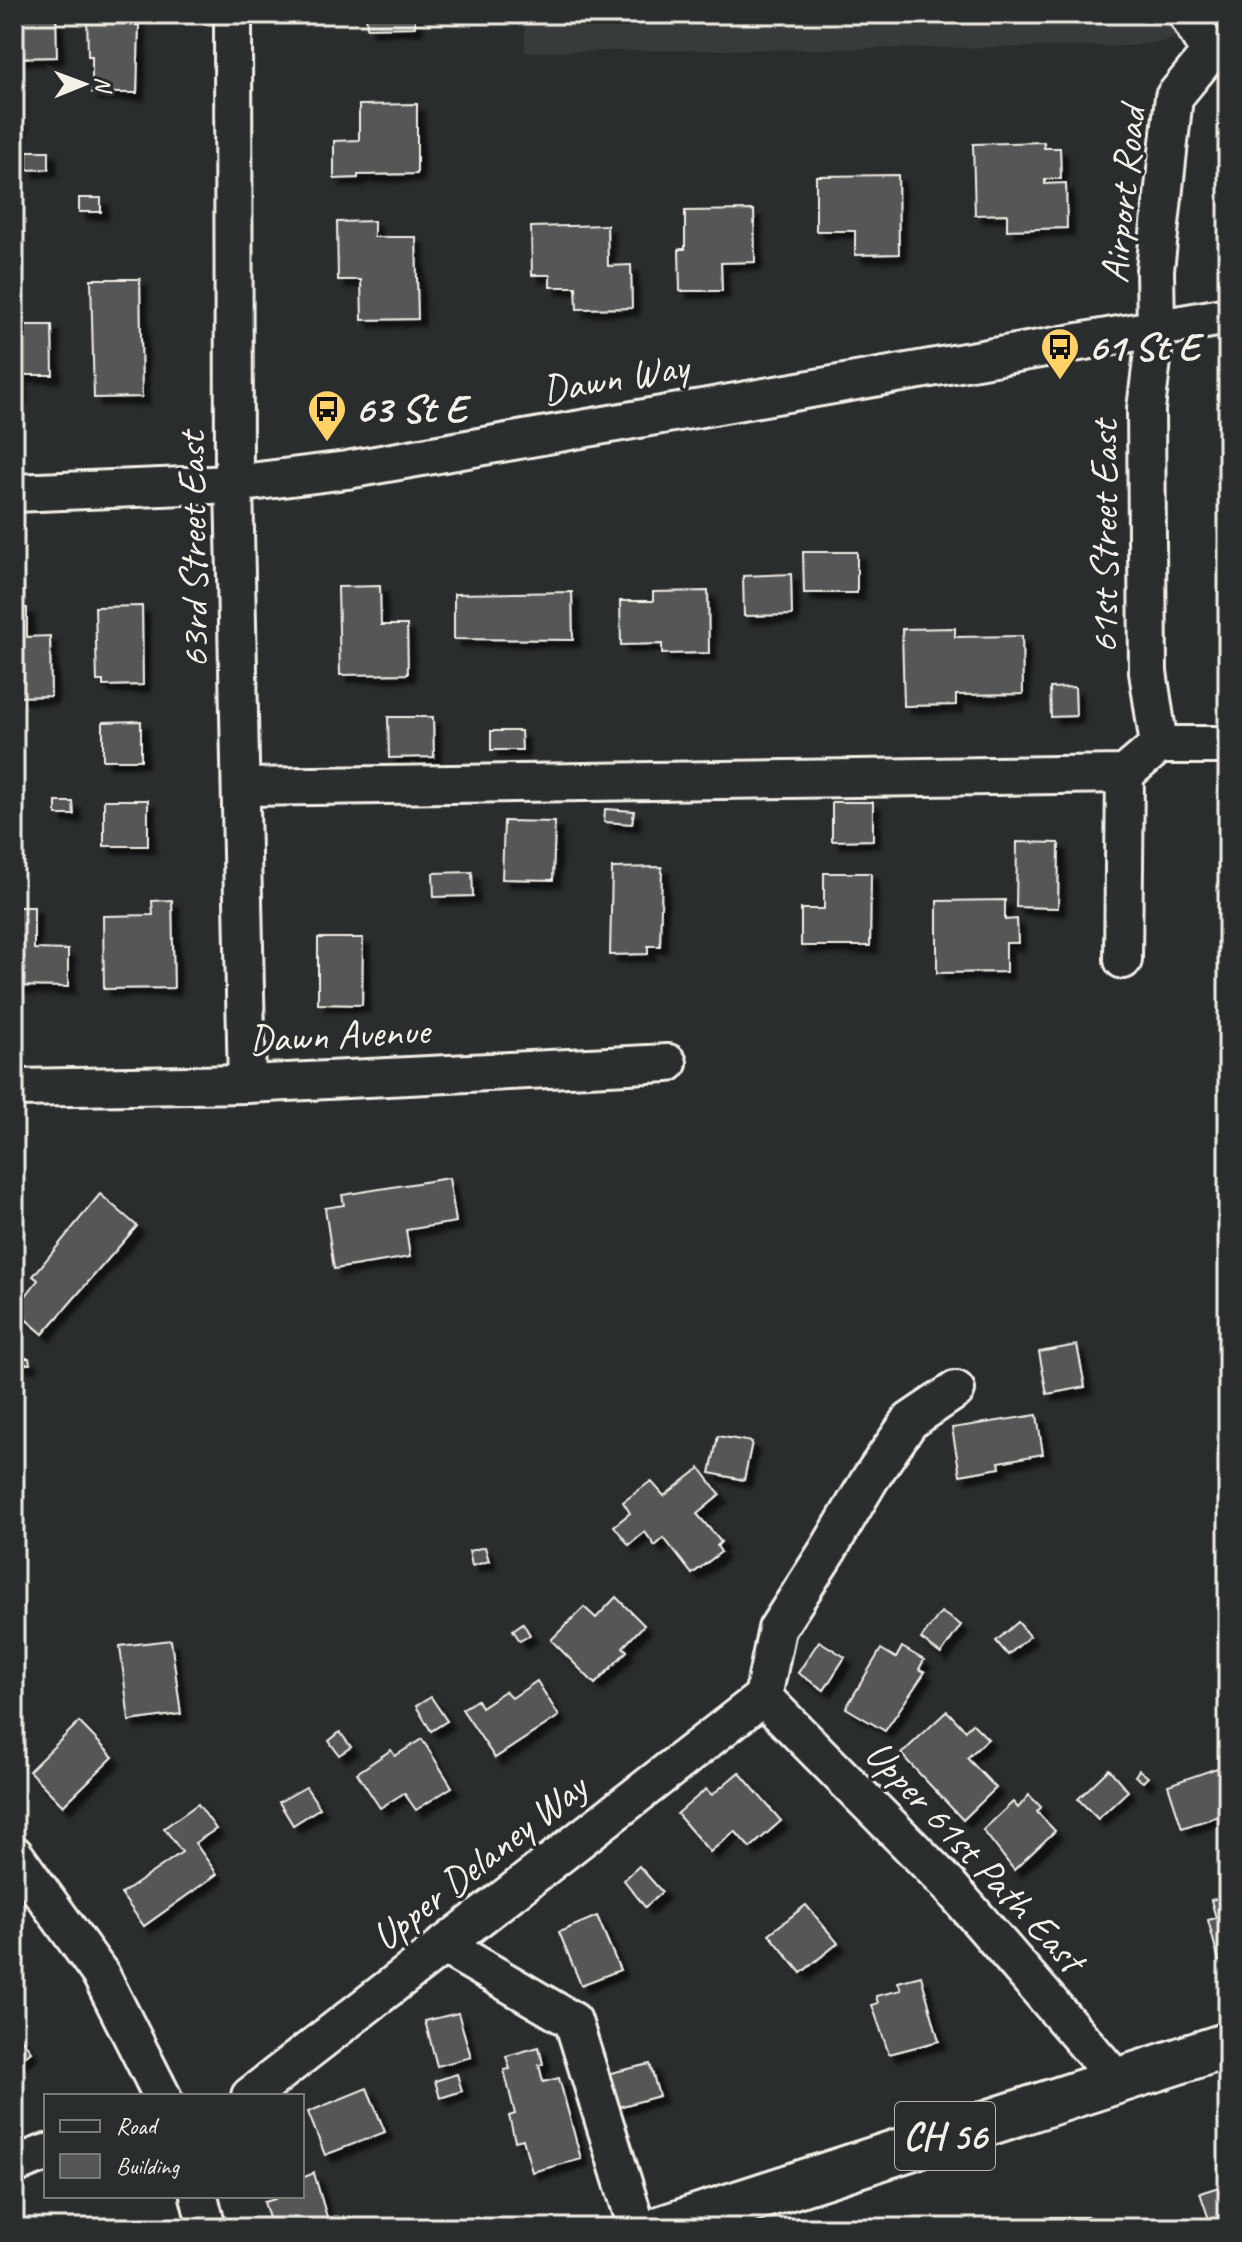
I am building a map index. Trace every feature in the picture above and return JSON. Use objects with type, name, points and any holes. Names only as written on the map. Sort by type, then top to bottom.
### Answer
[{"type":"main road","name":"CH 56","points":[[663,2228],[1228,2045]]},
{"type":"street","name":"63rd Street East","points":[[233,14],[234,484],[247,1084]]},
{"type":"street","points":[[1187,14],[1219,51]]},
{"type":"street","name":"Airport Road","points":[[1156,328],[1155,270],[1174,97],[1219,51]]},
{"type":"street","name":"Dawn Way","points":[[14,493],[234,484],[362,467],[1228,316]]},
{"type":"street","name":"61st Street East","points":[[1156,328],[1146,409],[1148,672],[1159,745]]},
{"type":"street","points":[[242,787],[1125,774],[1159,745],[1228,745]]},
{"type":"street","points":[[1123,960],[1125,774]]},
{"type":"street","name":"Dawn Avenue","points":[[14,1088],[247,1084],[668,1063]]},
{"type":"street","points":[[763,1697],[777,1629],[870,1479],[910,1421],[956,1390]]},
{"type":"street","name":"Upper Delaney Way","points":[[253,2094],[763,1697]]},
{"type":"street","name":"Upper 61st Path East","points":[[763,1697],[946,1882],[1117,2080]]},
{"type":"street","points":[[14,1854],[101,1975],[161,2094]]},
{"type":"street","points":[[443,1945],[573,2021],[637,2228]]},
{"type":"street","points":[[14,2165],[44,2154]]},
{"type":"street","points":[[200,2198],[207,2228]]},
{"type":"shaded area","points":[[525,14],[1228,14],[1228,21],[1167,41],[1133,46],[525,52]]},
{"type":"building","points":[[14,14],[56,14],[57,57],[14,58]]},
{"type":"building","points":[[87,14],[136,14],[136,25],[139,25],[137,93],[92,93]]},
{"type":"building","points":[[366,14],[415,14],[415,27],[367,28]]},
{"type":"building","points":[[14,87],[17,87],[19,130],[14,130]]},
{"type":"building","points":[[417,104],[417,174],[358,175],[358,178],[334,179],[334,141],[359,140],[359,105]]},
{"type":"building","points":[[1044,142],[1044,148],[1060,148],[1061,179],[1045,179],[1045,184],[1066,183],[1067,228],[1007,230],[1007,214],[975,215],[973,144]]},
{"type":"building","points":[[27,151],[49,151],[49,169],[27,170]]},
{"type":"building","points":[[898,175],[899,254],[855,255],[855,231],[816,231],[816,176]]},
{"type":"building","points":[[79,198],[101,198],[101,212],[79,212]]},
{"type":"building","points":[[754,210],[755,262],[721,263],[722,291],[680,291],[679,249],[685,249],[685,211]]},
{"type":"building","points":[[374,221],[374,237],[416,237],[418,319],[362,320],[361,280],[338,280],[337,222]]},
{"type":"building","points":[[607,225],[608,266],[631,265],[632,308],[577,309],[576,287],[550,287],[550,275],[532,275],[531,227]]},
{"type":"building","points":[[91,279],[140,279],[142,397],[94,398]]},
{"type":"building","points":[[14,325],[52,325],[53,375],[19,375],[19,396],[14,396]]},
{"type":"building","points":[[803,552],[857,552],[857,593],[804,593]]},
{"type":"building","points":[[791,574],[792,615],[744,616],[743,576]]},
{"type":"building","points":[[380,586],[381,625],[407,625],[408,674],[340,675],[338,587]]},
{"type":"building","points":[[708,591],[709,653],[662,654],[662,644],[621,645],[620,601],[653,601],[653,592]]},
{"type":"building","points":[[572,592],[573,640],[454,639],[454,594]]},
{"type":"building","points":[[142,606],[143,685],[103,686],[103,681],[97,681],[95,607]]},
{"type":"building","points":[[27,608],[27,637],[50,636],[51,696],[14,697],[14,609]]},
{"type":"building","points":[[955,628],[955,637],[1022,636],[1023,694],[956,695],[956,705],[904,706],[902,629]]},
{"type":"building","points":[[1075,687],[1076,716],[1051,717],[1050,688]]},
{"type":"building","points":[[388,717],[433,717],[434,757],[389,758]]},
{"type":"building","points":[[141,721],[141,760],[103,760],[103,722]]},
{"type":"building","points":[[491,731],[521,731],[522,750],[491,750]]},
{"type":"building","points":[[104,800],[148,800],[148,846],[104,846]]},
{"type":"building","points":[[56,802],[73,802],[74,815],[56,815]]},
{"type":"building","points":[[832,802],[873,802],[873,840],[832,841]]},
{"type":"building","points":[[605,809],[634,811],[632,824],[604,822]]},
{"type":"building","points":[[504,821],[555,822],[553,880],[502,879]]},
{"type":"building","points":[[1017,842],[1059,843],[1058,908],[1016,907]]},
{"type":"building","points":[[662,867],[660,946],[648,946],[648,954],[610,955],[612,868]]},
{"type":"building","points":[[472,872],[473,896],[434,897],[433,873]]},
{"type":"building","points":[[824,873],[871,873],[870,946],[801,946],[801,909],[824,909]]},
{"type":"building","points":[[172,900],[174,988],[104,989],[103,916],[153,915],[152,901]]},
{"type":"building","points":[[1005,900],[1005,920],[1017,919],[1018,943],[1006,943],[1006,972],[937,973],[937,901]]},
{"type":"building","points":[[14,907],[34,907],[34,949],[68,950],[68,987],[14,986]]},
{"type":"building","points":[[318,938],[363,938],[362,1005],[318,1004]]},
{"type":"building","points":[[449,1178],[456,1222],[406,1230],[410,1257],[334,1269],[325,1208],[344,1205],[342,1195]]},
{"type":"building","points":[[100,1194],[137,1226],[43,1334],[15,1310],[38,1280],[33,1276]]},
{"type":"building","points":[[1077,1345],[1085,1387],[1047,1394],[1039,1352]]},
{"type":"building","points":[[17,1358],[29,1358],[30,1364],[17,1364]]},
{"type":"building","points":[[1037,1415],[1043,1454],[999,1462],[1000,1468],[960,1475],[952,1428]]},
{"type":"building","points":[[718,1436],[752,1442],[744,1480],[710,1473]]},
{"type":"building","points":[[700,1468],[720,1495],[697,1514],[721,1542],[717,1546],[721,1552],[692,1574],[664,1538],[655,1546],[645,1532],[629,1545],[614,1526],[630,1513],[623,1502],[651,1481],[664,1496]]},
{"type":"building","points":[[485,1547],[489,1561],[472,1566],[469,1551]]},
{"type":"building","points":[[616,1597],[644,1625],[623,1647],[627,1651],[595,1684],[551,1640],[584,1607],[596,1618]]},
{"type":"building","points":[[941,1612],[961,1625],[941,1654],[921,1639]]},
{"type":"building","points":[[1018,1622],[1030,1636],[1008,1655],[996,1641]]},
{"type":"building","points":[[523,1623],[530,1635],[520,1641],[513,1630]]},
{"type":"building","points":[[171,1640],[181,1714],[129,1721],[120,1646]]},
{"type":"building","points":[[819,1641],[845,1657],[824,1690],[798,1673]]},
{"type":"building","points":[[902,1647],[924,1660],[919,1669],[925,1672],[885,1731],[846,1708],[881,1649],[896,1658]]},
{"type":"building","points":[[537,1681],[559,1716],[495,1758],[462,1709],[477,1700],[481,1707],[505,1691],[512,1698]]},
{"type":"building","points":[[431,1697],[447,1721],[431,1731],[416,1706]]},
{"type":"building","points":[[947,1711],[965,1730],[972,1723],[988,1739],[967,1758],[996,1788],[963,1820],[901,1754]]},
{"type":"building","points":[[79,1722],[113,1757],[63,1806],[29,1771]]},
{"type":"building","points":[[340,1732],[351,1747],[339,1755],[329,1741]]},
{"type":"building","points":[[422,1739],[452,1787],[416,1810],[404,1793],[380,1808],[357,1773],[391,1750],[395,1756]]},
{"type":"building","points":[[1223,1766],[1228,1779],[1228,1813],[1182,1828],[1168,1785]]},
{"type":"building","points":[[1109,1769],[1128,1791],[1098,1819],[1078,1799]]},
{"type":"building","points":[[1139,1770],[1148,1777],[1143,1782],[1135,1776]]},
{"type":"building","points":[[739,1772],[781,1821],[750,1848],[735,1831],[710,1852],[677,1814],[706,1789],[712,1795]]},
{"type":"building","points":[[306,1787],[320,1808],[293,1825],[279,1802]]},
{"type":"building","points":[[1029,1795],[1041,1807],[1037,1812],[1055,1831],[1014,1870],[983,1830],[1013,1802],[1018,1808]]},
{"type":"building","points":[[198,1804],[216,1829],[195,1843],[217,1874],[144,1926],[121,1894],[182,1852],[164,1828]]},
{"type":"building","points":[[639,1866],[662,1892],[645,1907],[624,1880]]},
{"type":"building","points":[[1228,1896],[1228,1959],[1219,1961],[1208,1920],[1216,1918],[1211,1900]]},
{"type":"building","points":[[806,1905],[838,1943],[801,1973],[769,1934]]},
{"type":"building","points":[[597,1916],[620,1970],[581,1985],[559,1932]]},
{"type":"building","points":[[921,1976],[939,2041],[889,2054],[872,2005],[878,2003],[876,1996],[901,1990],[898,1982]]},
{"type":"building","points":[[458,2013],[471,2057],[437,2066],[425,2021]]},
{"type":"building","points":[[14,2029],[31,2051],[14,2065]]},
{"type":"building","points":[[539,2047],[543,2082],[559,2078],[581,2159],[532,2172],[523,2139],[515,2141],[509,2116],[515,2114],[504,2070],[510,2069],[506,2056]]},
{"type":"building","points":[[650,2064],[659,2096],[615,2108],[606,2074]]},
{"type":"building","points":[[457,2074],[462,2091],[440,2098],[435,2081]]},
{"type":"building","points":[[367,2088],[385,2132],[325,2155],[308,2112]]},
{"type":"building","points":[[314,2173],[330,2228],[272,2228],[264,2202],[275,2198],[304,2198],[304,2177]]},
{"type":"building","points":[[1228,2184],[1228,2228],[1212,2228],[1200,2193]]},
{"type":"building","points":[[1051,2217],[1092,2217],[1092,2228],[1051,2228]]},
{"type":"place","name":"61 St E","points":[[1060,381]]},
{"type":"place","name":"63 St E","points":[[327,443]]}]
